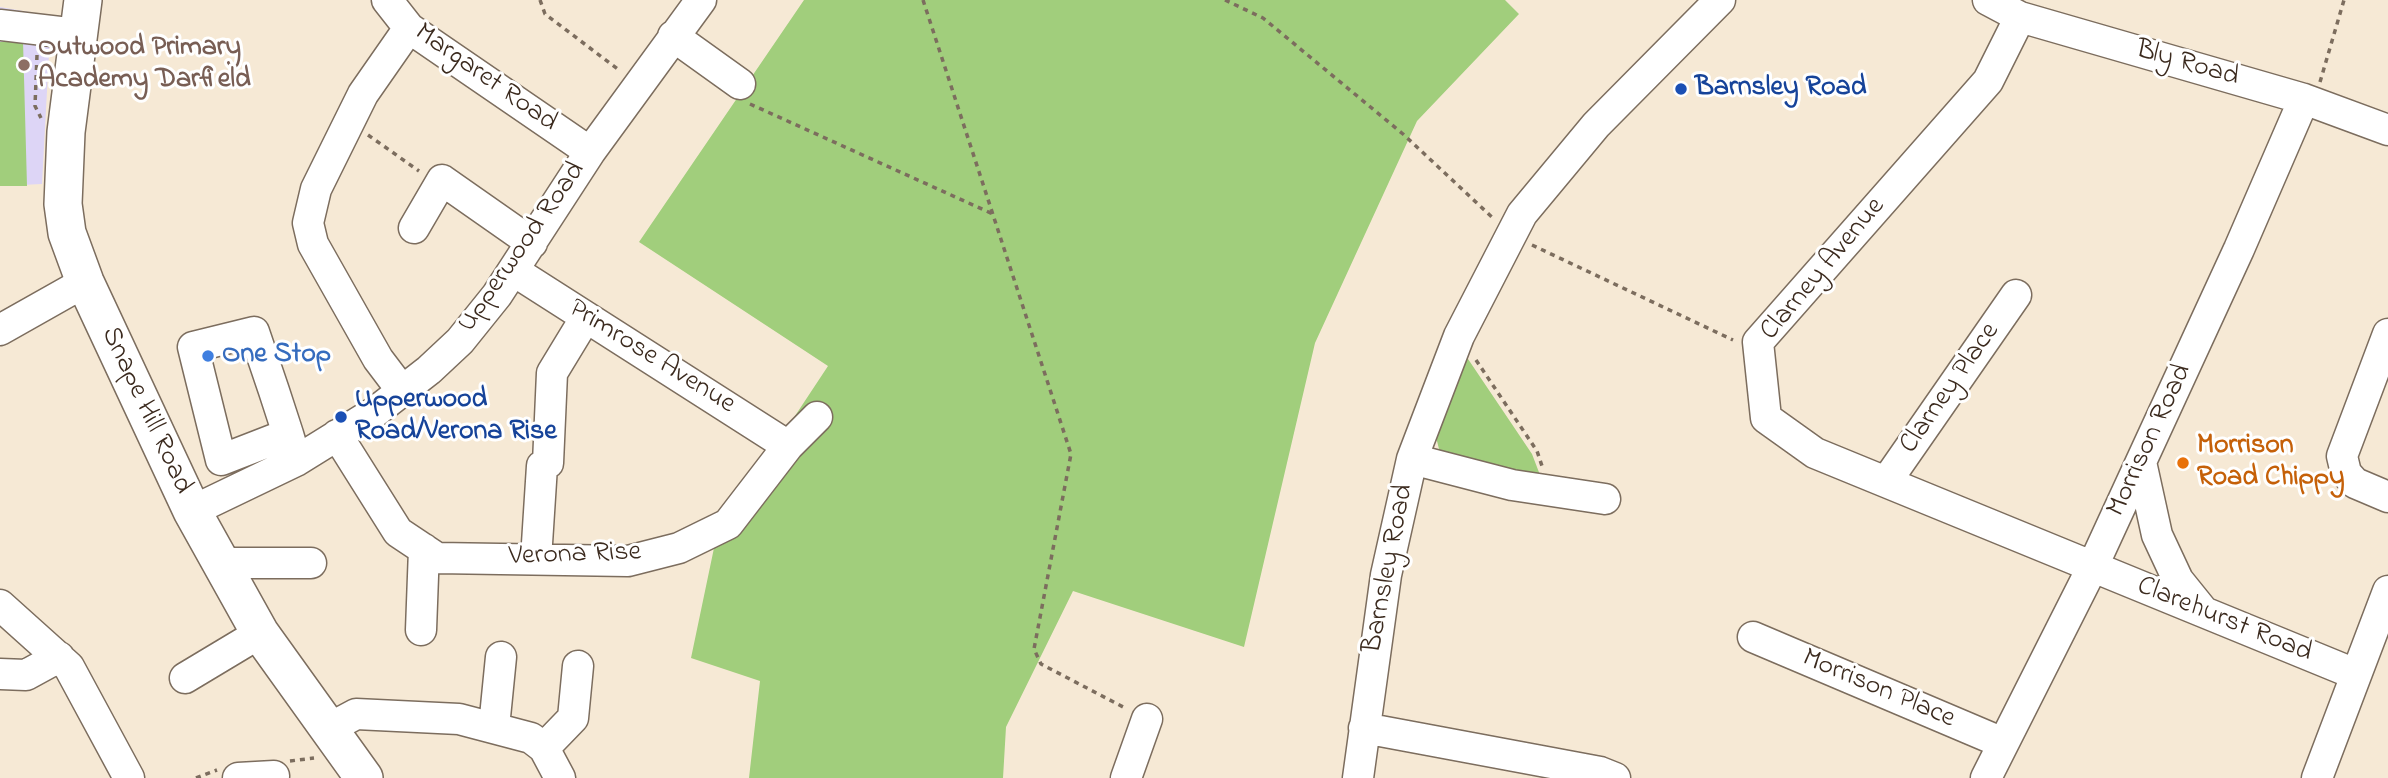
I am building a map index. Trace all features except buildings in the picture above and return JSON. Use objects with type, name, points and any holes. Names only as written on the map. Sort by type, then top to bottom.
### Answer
[{"type":"main road","name":"Snape Hill Road","points":[[80,17],[66,123],[63,204],[67,233],[85,282],[192,511],[260,633],[364,778]]},
{"type":"street","name":"Margaret Road","points":[[387,0],[409,28],[590,152]]},
{"type":"street","name":"Upperwood Road","points":[[192,511],[292,447],[337,435],[403,393],[480,319],[590,152],[701,0]]},
{"type":"street","name":"Barnsley Road","points":[[1357,778],[1385,575],[1412,459],[1459,336],[1510,234],[1540,190],[1597,125],[1720,0]]},
{"type":"street","name":"Bly Road","points":[[1988,0],[2020,17],[2309,101],[2388,130]]},
{"type":"street","points":[[0,25],[80,17]]},
{"type":"street","name":"Clarney Avenue","points":[[2020,17],[1988,81],[1758,342],[1766,418],[1815,453],[2092,568]]},
{"type":"street","points":[[403,393],[378,359],[313,244],[308,223],[316,189],[363,94],[409,28]]},
{"type":"street","points":[[674,36],[740,84]]},
{"type":"street","name":"Morrison Road","points":[[1986,778],[2092,568],[2309,101]]},
{"type":"street","points":[[414,228],[442,180],[532,243]]},
{"type":"street","name":"Primrose Avenue","points":[[514,271],[788,446]]},
{"type":"street","points":[[0,330],[85,282]]},
{"type":"street","name":"Clarney Place","points":[[1886,482],[2016,295]]},
{"type":"street","points":[[536,559],[542,466],[548,463],[552,373],[586,317]]},
{"type":"street","points":[[2388,334],[2342,456],[2346,473],[2356,483],[2388,497]]},
{"type":"street","name":"Verona Rise","points":[[337,435],[398,532],[437,558],[628,561],[679,548],[728,524],[788,446],[817,417]]},
{"type":"street","points":[[1412,459],[1512,485],[1605,499]]},
{"type":"street","points":[[2141,462],[2157,535],[2178,580],[2205,613]]},
{"type":"street","points":[[421,630],[424,549]]},
{"type":"street","points":[[221,563],[311,563]]},
{"type":"street","name":"Clarehurst Road","points":[[2092,568],[2355,674]]},
{"type":"street","points":[[2317,778],[2388,591]]},
{"type":"street","points":[[0,605],[69,667],[128,778]]},
{"type":"street","points":[[185,678],[260,633]]},
{"type":"street","name":"Morrison Place","points":[[1753,637],[2003,743]]},
{"type":"street","points":[[0,674],[26,675],[58,657]]},
{"type":"street","points":[[494,727],[500,657]]},
{"type":"street","points":[[544,748],[573,718],[578,666]]},
{"type":"street","points":[[328,729],[356,714],[459,719],[531,738],[544,748],[560,778]]},
{"type":"street","points":[[1126,778],[1147,719]]},
{"type":"street","points":[[1364,728],[1600,772],[1615,778]]},
{"type":"street","points":[[238,778],[256,777]]},
{"type":"path","points":[[540,0],[545,14],[638,84]]},
{"type":"path","points":[[923,0],[1071,454],[1034,649],[1041,664],[1147,719]]},
{"type":"path","points":[[1226,0],[1263,18],[1403,134],[1510,234],[1759,354]]},
{"type":"path","points":[[2309,101],[2344,0]]},
{"type":"path","points":[[35,47],[39,61],[35,106],[38,117],[66,123]]},
{"type":"path","points":[[740,84],[738,94],[753,107],[993,214]]},
{"type":"path","points":[[349,122],[439,185]]},
{"type":"path","points":[[1459,336],[1537,451],[1551,491]]},
{"type":"shaded area","name":"Outwood Primary Academy Darfield","points":[[0,7],[51,16],[42,184],[0,186]]},
{"type":"green space","points":[[804,0],[1505,0],[1519,14],[1417,121],[1315,343],[1244,647],[1073,591],[1006,727],[1003,778],[749,778],[760,681],[691,658],[714,548],[740,525],[787,428],[828,366],[639,242]]},
{"type":"green space","points":[[23,41],[27,186],[0,186],[0,42]]},
{"type":"green space","points":[[1466,356],[1532,454],[1540,475],[1447,457],[1439,449],[1436,437]]},
{"type":"place","name":"Outwood Primary Academy Darfield","points":[[24,65]]},
{"type":"place","name":"Barnsley Road","points":[[1681,89]]},
{"type":"place","name":"One Stop","points":[[208,356]]},
{"type":"place","name":"Upperwood Road/Verona Rise","points":[[341,417]]},
{"type":"place","name":"Morrison Road Chippy","points":[[2183,463]]}]
